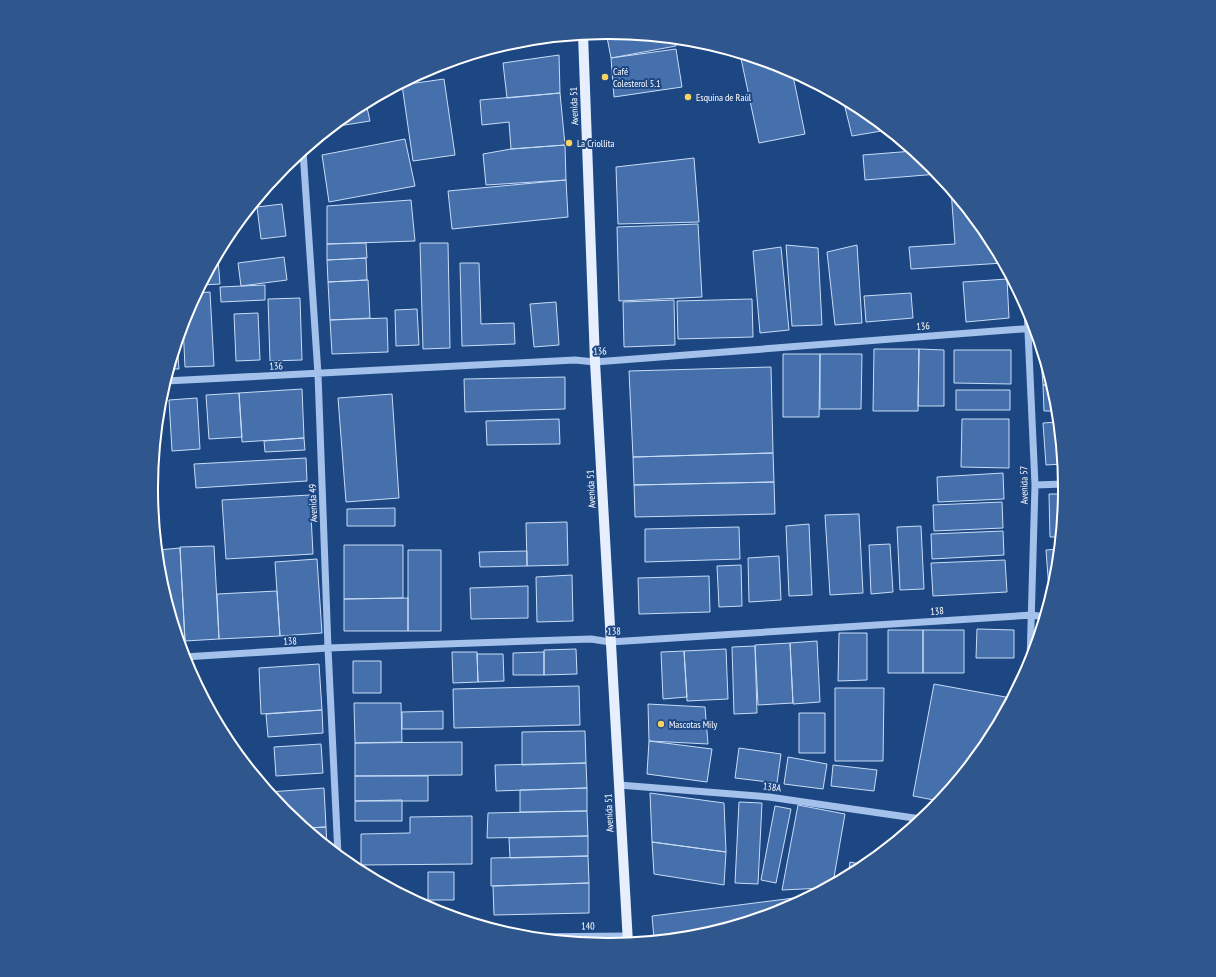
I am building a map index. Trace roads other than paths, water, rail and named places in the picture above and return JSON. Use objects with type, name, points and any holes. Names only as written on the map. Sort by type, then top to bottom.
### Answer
[{"type":"main road","name":"Avenida 51","points":[[583,40],[595,362],[628,937]]},
{"type":"street","name":"Avenida 49","points":[[304,159],[318,374],[328,648],[338,848]]},
{"type":"street","name":"136","points":[[172,381],[575,360],[595,362],[1028,328]]},
{"type":"street","name":"Avenida 57","points":[[1031,337],[1035,485],[1031,641]]},
{"type":"street","points":[[1035,485],[1058,484]]},
{"type":"street","name":"138","points":[[191,657],[328,648],[591,639],[610,642],[1032,615],[1039,616]]},
{"type":"street","name":"138A","points":[[619,785],[769,796],[912,819]]},
{"type":"place","name":"Café Colesterol 5.1","points":[[605,77]]},
{"type":"place","name":"Esquina de Raúl","points":[[688,97]]},
{"type":"place","name":"La Criollita","points":[[569,143]]},
{"type":"place","name":"Mascotas Mily","points":[[661,724]]}]
